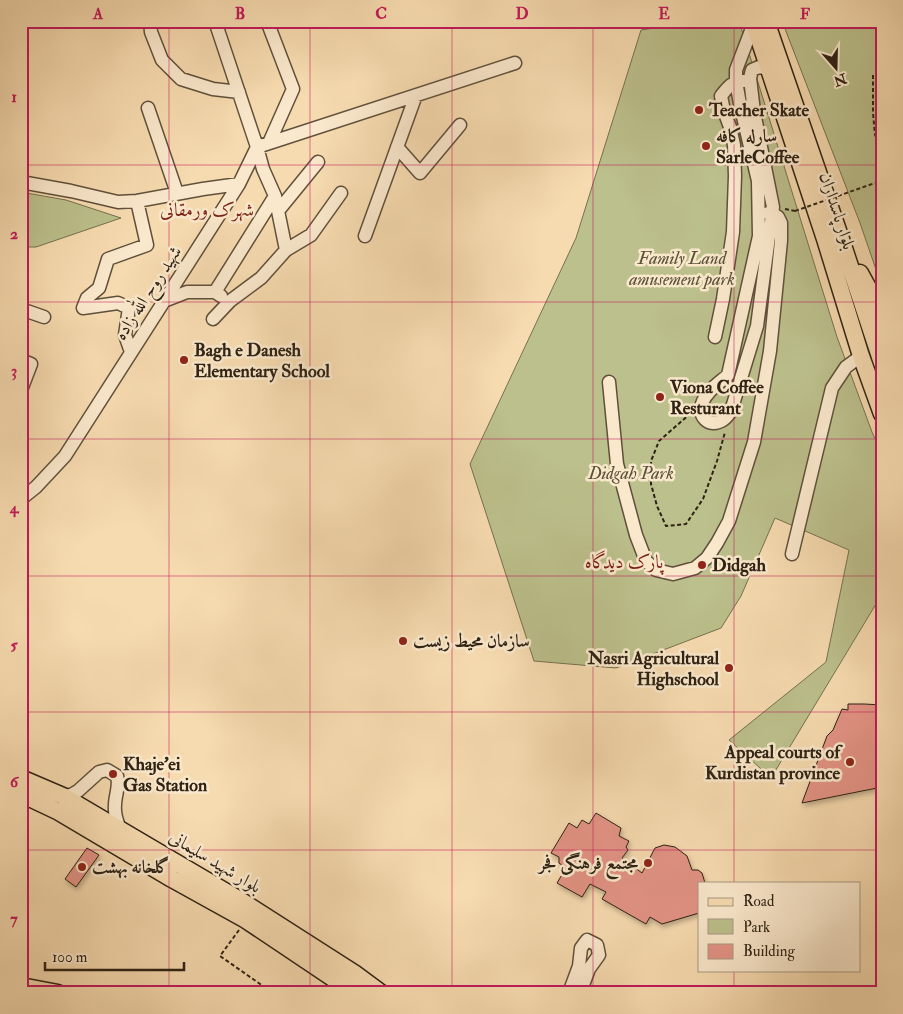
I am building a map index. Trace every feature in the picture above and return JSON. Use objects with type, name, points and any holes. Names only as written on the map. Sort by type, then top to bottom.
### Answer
[{"type":"main road","name":"بلوار پاسداران","points":[[758,22],[769,69],[861,356],[882,414]]},
{"type":"main road","name":"بلوار پاسداران","points":[[758,22],[840,236],[882,363]]},
{"type":"main road","points":[[840,236],[877,304],[882,318]]},
{"type":"main road","name":"بلوار شهید سلیمانی","points":[[21,778],[63,796],[120,829],[246,920],[355,993]]},
{"type":"main road","name":"بلوار شهید سلیمانی","points":[[21,794],[190,880],[243,902],[354,973],[381,993]]},
{"type":"main road","points":[[21,986],[58,993]]},
{"type":"street","points":[[150,21],[162,60],[181,80],[213,89],[239,92]]},
{"type":"street","points":[[215,21],[239,92],[263,145],[263,169],[275,196],[286,250]]},
{"type":"street","name":"شهید روح الله زاده","points":[[21,499],[65,456],[239,184],[263,145],[292,89],[267,21]]},
{"type":"street","points":[[758,22],[736,70],[736,81],[758,181],[759,236],[728,376],[713,387],[703,400],[700,411],[703,418],[709,422],[723,420],[731,411],[757,326],[773,208],[754,112],[751,80],[752,70],[759,67],[769,69]]},
{"type":"street","points":[[263,145],[515,63]]},
{"type":"street","points":[[715,337],[733,232],[735,176],[734,145],[721,96],[728,86],[736,81],[751,80]]},
{"type":"street","points":[[365,236],[416,95]]},
{"type":"street","points":[[148,108],[177,194]]},
{"type":"street","points":[[397,147],[420,173],[460,125]]},
{"type":"street","points":[[278,211],[318,162]]},
{"type":"street","points":[[21,182],[118,202],[137,201],[239,184]]},
{"type":"street","points":[[213,319],[230,301],[261,278],[286,250],[311,235],[341,193]]},
{"type":"street","points":[[214,292],[275,196]]},
{"type":"street","points":[[131,352],[125,335],[128,308],[118,303],[83,308],[87,298],[100,288],[108,259],[147,245],[137,201]]},
{"type":"street","points":[[609,382],[617,464],[636,535],[646,561],[656,570],[673,574],[694,568],[707,558],[729,521],[754,442],[770,351],[781,241],[781,223],[778,217],[772,213],[758,211]]},
{"type":"street","points":[[164,301],[188,292],[214,292],[230,301]]},
{"type":"street","points":[[21,309],[44,317]]},
{"type":"street","points":[[792,554],[832,388],[846,367],[861,356]]},
{"type":"street","points":[[21,390],[26,362]]},
{"type":"street","points":[[63,796],[78,791],[99,772],[107,770],[117,776],[119,782],[114,807],[120,829]]},
{"type":"street","points":[[569,993],[579,966],[581,948],[587,940],[597,945],[599,955],[588,969],[580,993]]},
{"type":"path","points":[[873,76],[873,112],[876,135],[882,148]]},
{"type":"path","points":[[795,211],[882,181]]},
{"type":"path","points":[[703,400],[659,441],[651,461],[651,484],[656,506],[666,526],[686,524],[703,499],[717,461],[731,411]]},
{"type":"path","points":[[246,920],[220,956],[273,993]]},
{"type":"green space","name":"Didgah Park","points":[[703,21],[739,21],[837,337],[882,454],[882,594],[771,778],[729,740],[826,662],[849,550],[775,518],[741,596],[721,628],[616,668],[534,661],[470,464],[576,238],[641,30]]},
{"type":"green space","points":[[782,21],[875,21],[882,34],[882,287],[860,223]]},
{"type":"green space","points":[[21,192],[66,200],[121,218],[36,247],[21,247]]},
{"type":"building","name":"Appeal courts of Kurdistan province","points":[[848,704],[882,705],[882,787],[802,803],[827,736],[833,730],[842,709],[848,710]]},
{"type":"building","points":[[596,813],[621,828],[619,836],[629,841],[626,847],[628,850],[622,858],[642,873],[655,848],[664,845],[675,847],[687,856],[692,870],[698,870],[702,873],[705,882],[698,882],[698,913],[662,924],[650,917],[646,924],[602,899],[606,892],[590,884],[582,897],[557,883],[566,868],[559,863],[559,857],[551,853],[569,823],[577,828],[582,820],[589,824]]},
{"type":"building","name":"گلخانه بهشت","points":[[87,848],[99,855],[76,887],[65,879]]},
{"type":"place","name":"Teacher Skate","points":[[699,110]]},
{"type":"place","name":"سارله کافه SarleCoffee","points":[[706,146]]},
{"type":"place","name":"Bagh e Danesh Elementary School","points":[[184,360]]},
{"type":"place","name":"Viona Coffee Resturant","points":[[660,397]]},
{"type":"place","name":"Didgah","points":[[702,565]]},
{"type":"place","name":"سازمان محیط زیست","points":[[403,641]]},
{"type":"place","name":"Nasri Agricultural Highschool","points":[[729,668]]},
{"type":"place","name":"Appeal courts of Kurdistan province","points":[[850,762]]},
{"type":"place","name":"Khaje'ei Gas Station","points":[[113,774]]},
{"type":"place","name":"مجتمع فرهنگی فجر","points":[[648,863]]},
{"type":"place","name":"گلخانه بهشت","points":[[82,867]]},
{"type":"district","name":"شهرک ورمقانی","points":[[207,210]]},
{"type":"district","name":"پارک دیدگاه","points":[[624,562]]},
{"type":"park label","name":"Family Land amusement park","points":[[682,268]]}]
